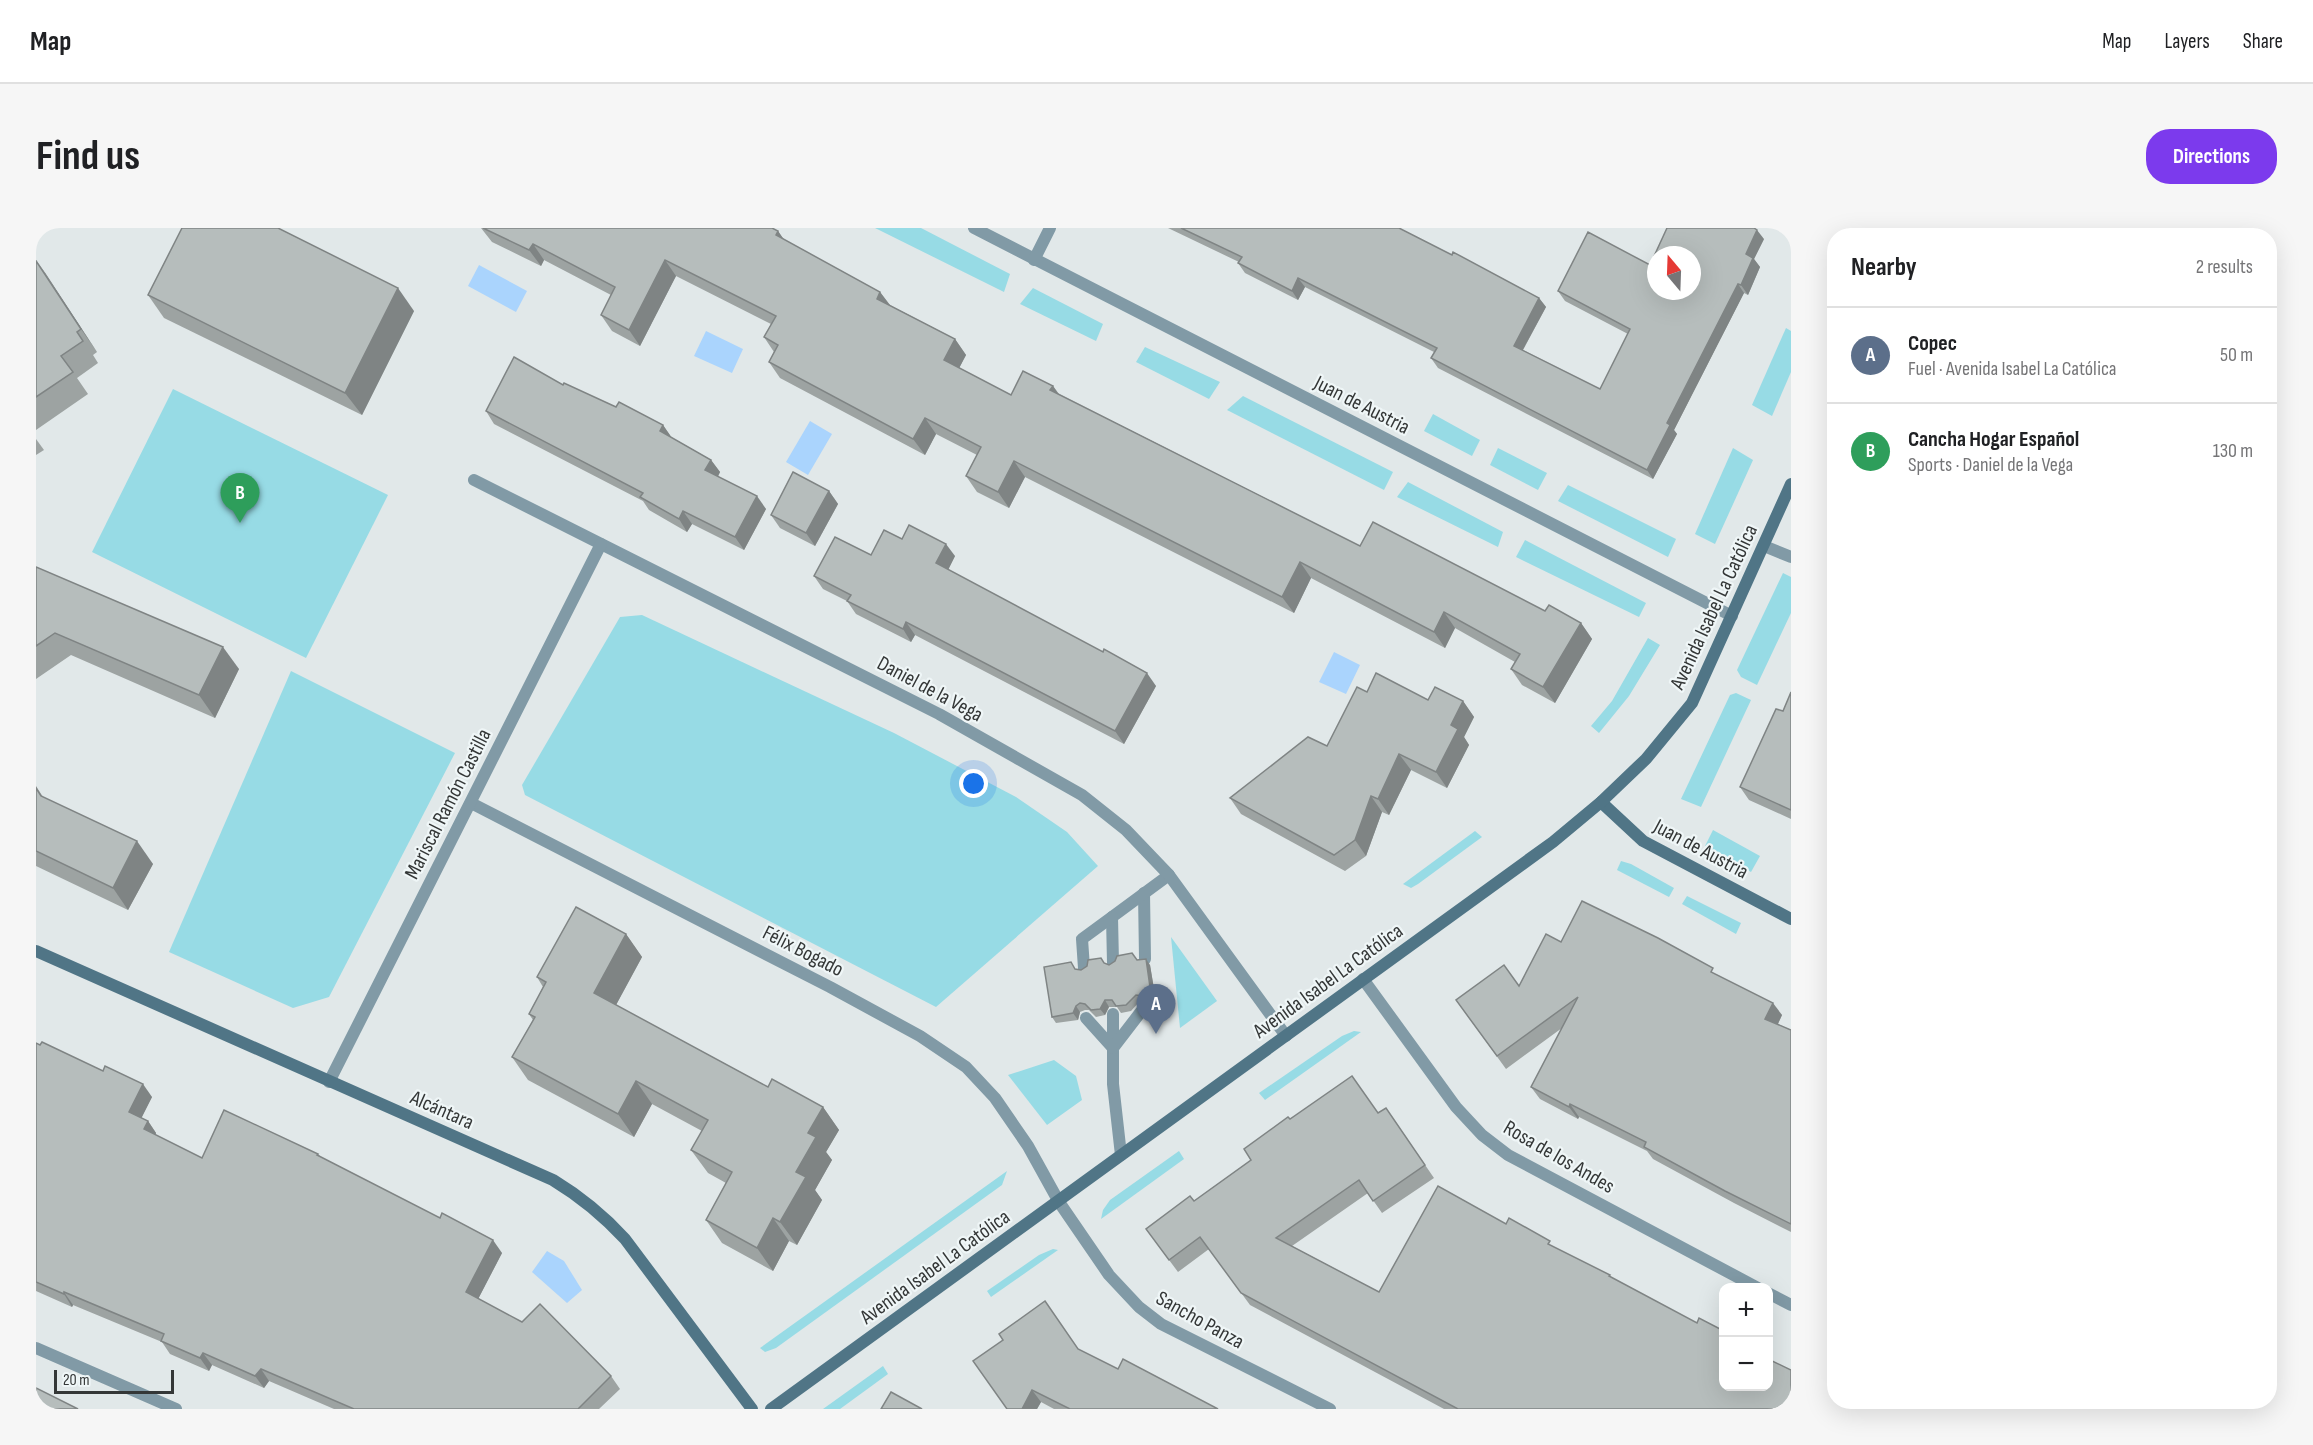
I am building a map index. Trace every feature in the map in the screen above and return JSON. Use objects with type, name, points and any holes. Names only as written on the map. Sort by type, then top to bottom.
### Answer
[{"type":"main road","name":"Avenida Isabel La Católica","points":[[771,1409],[1553,842],[1601,802],[1646,759],[1692,703],[1791,484]]},
{"type":"main road","name":"Juan de Austria","points":[[1601,802],[1643,842],[1791,919]]},
{"type":"main road","name":"Alcántara","points":[[36,951],[553,1180],[582,1197],[625,1239],[752,1409]]},
{"type":"street","name":"Juan de Austria","points":[[974,228],[1732,616]]},
{"type":"street","points":[[1034,260],[1050,228]]},
{"type":"street","name":"Daniel de la Vega","points":[[474,480],[939,714],[1082,795],[1126,830],[1169,875],[1286,1036]]},
{"type":"street","name":"Mariscal Ramón Castilla","points":[[329,1082],[601,544]]},
{"type":"street","points":[[1764,546],[1791,557]]},
{"type":"street","name":"Félix Bogado","points":[[471,803],[819,981],[920,1036],[966,1068],[995,1098],[1028,1146],[1059,1202]]},
{"type":"street","points":[[1084,969],[1082,939],[1169,875]]},
{"type":"street","points":[[1144,893],[1145,959]]},
{"type":"street","points":[[1113,917],[1113,963]]},
{"type":"street","name":"Rosa de los Andes","points":[[1363,979],[1456,1107],[1482,1135],[1508,1155],[1750,1283]]},
{"type":"street","points":[[1113,1048],[1143,1010]]},
{"type":"street","points":[[1113,1014],[1113,1084],[1121,1155]]},
{"type":"street","points":[[1086,1018],[1113,1048]]},
{"type":"street","name":"Sancho Panza","points":[[1059,1202],[1109,1275],[1139,1307],[1161,1324],[1330,1409]]},
{"type":"street","points":[[1773,1296],[1791,1305]]},
{"type":"street","points":[[36,1348],[176,1409]]},
{"type":"shaded area","points":[[875,228],[921,228],[1010,274],[1004,292]]},
{"type":"shaded area","points":[[479,265],[527,291],[516,312],[468,286]]},
{"type":"shaded area","points":[[1033,288],[1103,324],[1096,341],[1020,304]]},
{"type":"shaded area","points":[[1786,328],[1791,331],[1791,372],[1772,416],[1752,405]]},
{"type":"shaded area","points":[[706,331],[743,349],[732,373],[694,356]]},
{"type":"shaded area","points":[[1145,347],[1220,382],[1209,399],[1136,362]]},
{"type":"shaded area","points":[[173,389],[388,495],[306,658],[92,552]]},
{"type":"shaded area","points":[[1243,396],[1393,472],[1384,490],[1227,410]]},
{"type":"shaded area","points":[[1433,414],[1480,440],[1472,456],[1424,431]]},
{"type":"shaded area","points":[[810,421],[832,434],[808,475],[786,462]]},
{"type":"shaded area","points":[[1498,448],[1547,473],[1538,490],[1490,465]]},
{"type":"shaded area","points":[[1733,448],[1753,460],[1715,544],[1695,534]]},
{"type":"shaded area","points":[[1408,482],[1503,532],[1498,547],[1397,497]]},
{"type":"shaded area","points":[[1568,485],[1676,539],[1668,557],[1558,501]]},
{"type":"shaded area","points":[[1525,540],[1646,603],[1639,617],[1516,557]]},
{"type":"shaded area","points":[[1783,573],[1791,577],[1791,613],[1757,685],[1741,677],[1737,670]]},
{"type":"shaded area","points":[[642,615],[894,733],[1016,797],[1067,832],[1098,866],[936,1007],[525,795],[522,785],[620,617]]},
{"type":"shaded area","points":[[1648,638],[1660,645],[1629,696],[1599,733],[1591,726],[1612,701]]},
{"type":"shaded area","points":[[1334,652],[1360,665],[1346,694],[1319,682]]},
{"type":"shaded area","points":[[291,671],[455,753],[329,997],[293,1008],[169,952]]},
{"type":"shaded area","points":[[1736,693],[1751,700],[1701,807],[1681,799],[1730,695]]},
{"type":"shaded area","points":[[1713,830],[1760,856],[1751,872],[1705,846]]},
{"type":"shaded area","points":[[1475,831],[1482,837],[1418,884],[1411,888],[1403,884]]},
{"type":"shaded area","points":[[1621,861],[1631,864],[1674,888],[1669,897],[1617,870]]},
{"type":"shaded area","points":[[1687,896],[1741,923],[1736,934],[1682,904]]},
{"type":"shaded area","points":[[1171,937],[1217,1001],[1180,1028]]},
{"type":"shaded area","points":[[1354,1031],[1361,1032],[1265,1100],[1259,1093],[1342,1036]]},
{"type":"shaded area","points":[[1054,1060],[1076,1076],[1082,1100],[1047,1125],[1008,1075]]},
{"type":"shaded area","points":[[1179,1151],[1184,1159],[1101,1219],[1103,1210],[1110,1200]]},
{"type":"shaded area","points":[[1007,1171],[1002,1185],[776,1348],[765,1352],[760,1348]]},
{"type":"shaded area","points":[[1053,1249],[1058,1250],[991,1297],[987,1291],[1039,1255]]},
{"type":"shaded area","points":[[547,1251],[564,1261],[582,1290],[567,1303],[532,1272]]},
{"type":"shaded area","points":[[883,1366],[888,1374],[840,1409],[823,1409]]},
{"type":"building","points":[[182,228],[278,228],[398,288],[345,393],[148,295]]},
{"type":"building","points":[[483,228],[772,228],[778,231],[776,235],[880,292],[877,299],[955,339],[944,360],[1011,395],[1023,371],[1053,386],[1050,390],[1360,546],[1373,522],[1545,611],[1549,605],[1581,623],[1543,687],[1511,669],[1520,654],[1444,612],[1434,632],[1300,562],[1282,597],[1014,461],[998,492],[966,476],[981,447],[925,418],[913,439],[769,362],[778,345],[764,337],[776,316],[665,260],[629,330],[601,315],[615,287],[533,244],[529,250]]},
{"type":"building","points":[[1181,228],[1399,228],[1452,255],[1453,252],[1539,298],[1514,346],[1600,389],[1630,329],[1558,291],[1588,232],[1647,263],[1647,300],[1701,300],[1701,246],[1659,246],[1667,228],[1754,228],[1757,230],[1746,254],[1753,258],[1741,285],[1738,284],[1667,423],[1670,425],[1647,470],[1431,358],[1437,348],[1298,278],[1292,291],[1238,263],[1242,257]]},
{"type":"building","points":[[36,261],[81,329],[77,332],[83,341],[61,356],[73,372],[36,397]]},
{"type":"building","points":[[514,357],[563,385],[564,383],[616,407],[619,402],[663,425],[660,431],[711,460],[705,470],[757,496],[735,537],[683,511],[679,519],[640,497],[643,493],[486,411]]},
{"type":"building","points":[[793,472],[829,491],[806,533],[771,515]]},
{"type":"building","points":[[909,525],[946,544],[936,563],[1147,673],[1115,731],[906,622],[903,629],[847,601],[851,595],[814,576],[835,537],[871,555],[884,530],[902,539]]},
{"type":"building","points":[[36,567],[223,647],[199,695],[55,633],[36,646]]},
{"type":"building","points":[[1376,673],[1428,700],[1435,687],[1463,701],[1451,725],[1458,729],[1436,772],[1399,754],[1378,799],[1371,796],[1355,840],[1334,855],[1230,798],[1308,737],[1327,746],[1357,687],[1367,692]]},
{"type":"building","points":[[1791,692],[1791,810],[1740,787],[1776,709],[1783,711]]},
{"type":"building","points":[[36,788],[41,796],[137,841],[113,888],[36,851]]},
{"type":"building","points":[[1582,901],[1658,938],[1713,968],[1711,972],[1773,1003],[1765,1019],[1791,1030],[1791,1224],[1644,1147],[1646,1142],[1531,1087],[1578,997],[1497,1056],[1456,1000],[1504,965],[1519,986],[1546,934],[1561,942]]},
{"type":"building","points":[[576,907],[626,934],[594,993],[768,1087],[772,1079],[823,1107],[808,1133],[816,1137],[796,1172],[806,1177],[780,1222],[773,1218],[757,1248],[706,1220],[732,1172],[691,1150],[708,1120],[636,1081],[618,1114],[512,1057],[535,1017],[529,1014],[546,982],[537,977]]},
{"type":"building","points":[[1132,953],[1137,960],[1146,959],[1152,1001],[1146,1002],[1143,996],[1136,995],[1126,1005],[1116,1006],[1112,1000],[1105,1000],[1100,1009],[1091,1010],[1085,1004],[1080,1003],[1073,1013],[1052,1017],[1044,967],[1071,962],[1075,969],[1081,970],[1087,966],[1088,960],[1101,958],[1109,965],[1115,961],[1117,956]]},
{"type":"building","points":[[42,1042],[103,1071],[105,1066],[143,1084],[129,1112],[148,1121],[144,1129],[202,1158],[224,1110],[318,1154],[440,1218],[442,1213],[493,1240],[466,1292],[522,1322],[540,1304],[611,1376],[578,1409],[354,1409],[261,1369],[255,1376],[203,1353],[200,1358],[161,1341],[164,1334],[36,1282],[36,1043],[40,1045]]},
{"type":"building","points":[[1352,1076],[1378,1113],[1386,1108],[1425,1165],[1373,1201],[1359,1180],[1276,1238],[1379,1292],[1438,1186],[1506,1224],[1509,1218],[1550,1241],[1548,1244],[1697,1323],[1699,1318],[1719,1328],[1719,1391],[1773,1391],[1773,1361],[1791,1370],[1791,1409],[1458,1409],[1241,1293],[1200,1237],[1169,1260],[1146,1229],[1190,1196],[1194,1201],[1251,1160],[1244,1149],[1288,1117],[1290,1119]]},
{"type":"building","points":[[1045,1301],[1078,1349],[1118,1369],[1123,1359],[1218,1409],[1070,1409],[1032,1390],[1022,1409],[1007,1409],[973,1361],[1003,1340],[999,1334]]},
{"type":"building","points":[[36,1388],[78,1409],[36,1409]]},
{"type":"building","points":[[891,1392],[922,1409],[881,1409]]},
{"type":"place","name":"Cancha Hogar Español","points":[[240,523]]},
{"type":"place","name":"Copec","points":[[1156,1034]]}]
